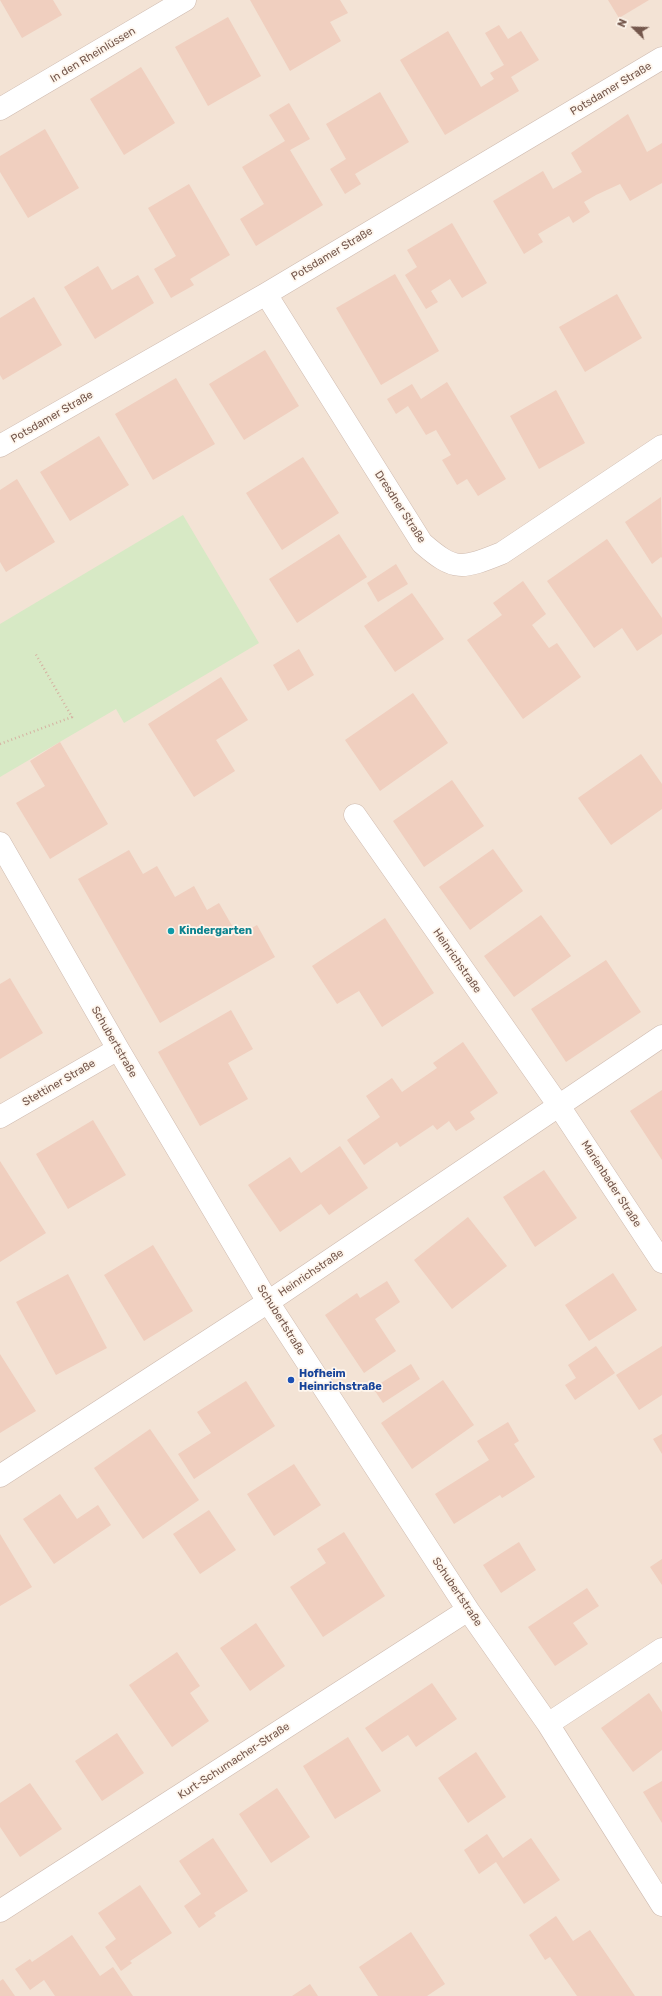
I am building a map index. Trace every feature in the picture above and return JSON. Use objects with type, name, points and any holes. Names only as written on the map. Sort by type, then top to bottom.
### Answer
[{"type":"street","name":"In den Rheinlüssen","points":[[0,109],[185,0]]},
{"type":"street","name":"Potsdamer Straße","points":[[0,446],[266,294],[662,58]]},
{"type":"street","name":"Dresdner Straße","points":[[266,294],[422,543],[438,557],[457,566],[480,562],[502,553],[662,446]]},
{"type":"street","name":"Heinrichstraße","points":[[355,815],[559,1106]]},
{"type":"street","name":"Schubertstraße","points":[[0,843],[118,1049],[268,1302],[468,1610],[548,1724],[662,1905]]},
{"type":"street","name":"Heinrichstraße","points":[[0,1476],[268,1302],[662,1036]]},
{"type":"street","name":"Stettiner Straße","points":[[0,1117],[118,1049]]},
{"type":"street","name":"Marienbader Straße","points":[[559,1106],[662,1262]]},
{"type":"street","name":"Kurt-Schumacher-Straße","points":[[0,1911],[468,1610]]},
{"type":"street","points":[[548,1724],[662,1649]]},
{"type":"path","points":[[0,744],[72,717],[35,653]]},
{"type":"shaded area","points":[[0,0],[662,0],[662,1996],[0,1996]]},
{"type":"green space","points":[[183,515],[259,643],[124,723],[116,709],[0,777],[0,624]]},
{"type":"building","points":[[0,0],[53,0],[62,15],[22,38]]},
{"type":"building","points":[[250,0],[340,0],[348,13],[330,22],[341,41],[290,71]]},
{"type":"building","points":[[608,0],[649,0],[619,18]]},
{"type":"building","points":[[228,17],[261,76],[208,106],[175,47]]},
{"type":"building","points":[[499,25],[508,39],[521,31],[539,60],[511,77],[519,91],[445,135],[400,60],[448,31],[481,87],[494,79],[490,73],[504,65],[485,33]]},
{"type":"building","points":[[141,67],[175,123],[124,155],[90,99]]},
{"type":"building","points":[[380,92],[409,142],[355,174],[361,184],[345,194],[330,169],[346,159],[326,124]]},
{"type":"building","points":[[289,103],[310,139],[290,150],[323,205],[256,246],[240,219],[264,204],[242,167],[285,141],[269,115]]},
{"type":"building","points":[[628,114],[647,152],[662,143],[662,183],[630,201],[620,184],[596,195],[584,202],[590,212],[573,223],[569,216],[538,234],[543,242],[524,254],[493,201],[543,171],[553,189],[582,172],[571,153]]},
{"type":"building","points":[[45,129],[79,188],[28,218],[0,172],[0,156]]},
{"type":"building","points":[[189,184],[230,255],[190,279],[194,285],[171,298],[154,269],[176,256],[148,208]]},
{"type":"building","points":[[452,223],[487,283],[462,298],[450,279],[431,291],[438,302],[426,309],[405,275],[417,267],[407,250]]},
{"type":"building","points":[[98,266],[112,290],[138,275],[154,303],[95,339],[64,287]]},
{"type":"building","points":[[395,274],[439,351],[381,385],[336,308]]},
{"type":"building","points":[[617,294],[642,338],[585,372],[559,327]]},
{"type":"building","points":[[34,297],[62,345],[3,380],[0,375],[0,318]]},
{"type":"building","points":[[265,350],[299,406],[244,440],[209,384]]},
{"type":"building","points":[[176,378],[215,444],[153,480],[115,414]]},
{"type":"building","points":[[447,382],[506,479],[478,496],[467,479],[457,485],[442,460],[451,455],[436,430],[426,435],[408,406],[396,414],[387,399],[412,384],[421,399]]},
{"type":"building","points":[[556,390],[585,443],[539,469],[510,416]]},
{"type":"building","points":[[99,436],[129,485],[70,521],[40,472]]},
{"type":"building","points":[[303,457],[339,513],[282,550],[246,493]]},
{"type":"building","points":[[17,479],[55,542],[6,572],[0,562],[0,490]]},
{"type":"building","points":[[661,497],[662,558],[661,557],[652,564],[625,522]]},
{"type":"building","points":[[339,534],[367,577],[297,623],[269,579]]},
{"type":"building","points":[[607,539],[662,618],[662,634],[637,651],[622,628],[594,648],[547,581]]},
{"type":"building","points":[[396,564],[408,584],[378,602],[367,583]]},
{"type":"building","points":[[523,581],[546,614],[532,625],[549,648],[557,643],[581,677],[523,719],[467,640],[502,615],[493,603]]},
{"type":"building","points":[[412,593],[444,639],[395,672],[364,626]]},
{"type":"building","points":[[299,649],[314,675],[288,691],[273,665]]},
{"type":"building","points":[[221,677],[248,720],[216,740],[235,771],[194,797],[148,724]]},
{"type":"building","points":[[413,693],[448,743],[380,791],[345,740]]},
{"type":"building","points":[[60,742],[108,824],[50,859],[16,803],[45,786],[30,761]]},
{"type":"building","points":[[641,754],[662,784],[662,809],[611,845],[578,798]]},
{"type":"building","points":[[452,780],[484,826],[424,867],[393,821]]},
{"type":"building","points":[[493,849],[523,891],[470,930],[439,887]]},
{"type":"building","name":"Kindergarten","points":[[129,850],[143,874],[157,866],[175,897],[194,886],[207,910],[219,903],[238,936],[257,925],[275,957],[160,1023],[78,879]]},
{"type":"building","points":[[541,915],[571,956],[514,997],[484,956]]},
{"type":"building","points":[[385,918],[434,993],[382,1027],[359,991],[337,1004],[312,966]]},
{"type":"building","points":[[606,960],[641,1012],[566,1062],[531,1009]]},
{"type":"building","points":[[10,978],[43,1033],[0,1059],[0,984]]},
{"type":"building","points":[[231,1010],[253,1049],[228,1063],[248,1099],[200,1126],[158,1052]]},
{"type":"building","points":[[463,1042],[498,1093],[470,1112],[475,1119],[456,1131],[449,1121],[437,1130],[433,1125],[400,1147],[397,1142],[364,1165],[347,1140],[380,1117],[366,1096],[392,1078],[402,1092],[437,1068],[433,1063]]},
{"type":"building","points":[[662,1090],[662,1160],[630,1111]]},
{"type":"building","points":[[93,1120],[126,1175],[68,1209],[36,1154]]},
{"type":"building","points":[[340,1146],[368,1188],[329,1215],[321,1204],[280,1232],[248,1185],[290,1157],[301,1173]]},
{"type":"building","points":[[0,1161],[46,1233],[0,1262]]},
{"type":"building","points":[[544,1170],[577,1218],[535,1247],[503,1197]]},
{"type":"building","points":[[468,1217],[507,1266],[452,1309],[414,1260]]},
{"type":"building","points":[[153,1245],[193,1311],[144,1341],[104,1275]]},
{"type":"building","points":[[613,1273],[637,1310],[589,1341],[565,1305]]},
{"type":"building","points":[[68,1274],[107,1348],[56,1375],[16,1302]]},
{"type":"building","points":[[387,1281],[400,1302],[375,1319],[396,1351],[364,1373],[325,1315],[357,1293],[360,1298]]},
{"type":"building","points":[[596,1346],[615,1373],[575,1400],[565,1385],[576,1378],[568,1365]]},
{"type":"building","points":[[662,1346],[662,1395],[639,1410],[616,1375]]},
{"type":"building","points":[[0,1354],[36,1411],[0,1433]]},
{"type":"building","points":[[411,1364],[420,1379],[383,1403],[373,1388]]},
{"type":"building","points":[[443,1380],[474,1425],[412,1469],[381,1423]]},
{"type":"building","points":[[246,1381],[275,1426],[194,1479],[178,1454],[211,1433],[197,1412]]},
{"type":"building","points":[[508,1422],[519,1441],[514,1444],[535,1477],[502,1498],[500,1495],[454,1524],[435,1494],[489,1460],[477,1441]]},
{"type":"building","points":[[150,1429],[199,1500],[143,1539],[94,1468]]},
{"type":"building","points":[[662,1434],[662,1454],[653,1439]]},
{"type":"building","points":[[294,1464],[321,1505],[274,1536],[247,1494]]},
{"type":"building","points":[[60,1494],[77,1519],[98,1505],[111,1525],[54,1564],[23,1519]]},
{"type":"building","points":[[209,1510],[236,1550],[200,1574],[173,1534]]},
{"type":"building","points":[[344,1532],[385,1596],[323,1637],[290,1587],[326,1563],[317,1549]]},
{"type":"building","points":[[0,1534],[32,1587],[0,1606]]},
{"type":"building","points":[[519,1542],[536,1570],[501,1593],[483,1565]]},
{"type":"building","points":[[662,1559],[662,1585],[650,1567]]},
{"type":"building","points":[[587,1588],[599,1606],[573,1623],[588,1644],[555,1666],[528,1627]]},
{"type":"building","points":[[256,1623],[285,1666],[250,1691],[220,1648]]},
{"type":"building","points":[[177,1652],[200,1686],[190,1693],[209,1721],[172,1747],[129,1685]]},
{"type":"building","points":[[432,1683],[457,1719],[416,1747],[408,1735],[382,1752],[365,1728]]},
{"type":"building","points":[[649,1693],[662,1712],[662,1750],[633,1772],[601,1728]]},
{"type":"building","points":[[117,1733],[144,1773],[102,1801],[75,1761]]},
{"type":"building","points":[[348,1737],[381,1791],[335,1819],[303,1766]]},
{"type":"building","points":[[476,1752],[506,1797],[468,1823],[438,1778]]},
{"type":"building","points":[[662,1781],[662,1823],[643,1792]]},
{"type":"building","points":[[30,1783],[62,1829],[20,1857],[0,1827],[0,1803]]},
{"type":"building","points":[[277,1788],[310,1837],[271,1863],[239,1814]]},
{"type":"building","points":[[487,1834],[503,1858],[531,1838],[560,1880],[524,1904],[496,1862],[479,1874],[464,1850]]},
{"type":"building","points":[[213,1838],[248,1891],[214,1913],[216,1916],[199,1928],[184,1906],[201,1894],[179,1861]]},
{"type":"building","points":[[140,1885],[172,1933],[130,1961],[132,1963],[121,1971],[105,1947],[116,1939],[98,1913]]},
{"type":"building","points":[[556,1916],[573,1941],[590,1930],[635,1996],[577,1996],[550,1957],[545,1960],[529,1935]]},
{"type":"building","points":[[411,1932],[445,1984],[427,1996],[378,1996],[359,1967]]},
{"type":"building","points":[[72,1935],[100,1976],[113,1967],[133,1996],[55,1996],[44,1980],[30,1990],[15,1969],[30,1959],[32,1962]]},
{"type":"building","points":[[3,1979],[15,1996],[0,1996],[0,1981]]},
{"type":"building","points":[[310,1984],[318,1996],[292,1996]]},
{"type":"place","name":"Kindergarten","points":[[171,931]]},
{"type":"place","name":"Hofheim Heinrichstraße","points":[[291,1380]]}]
